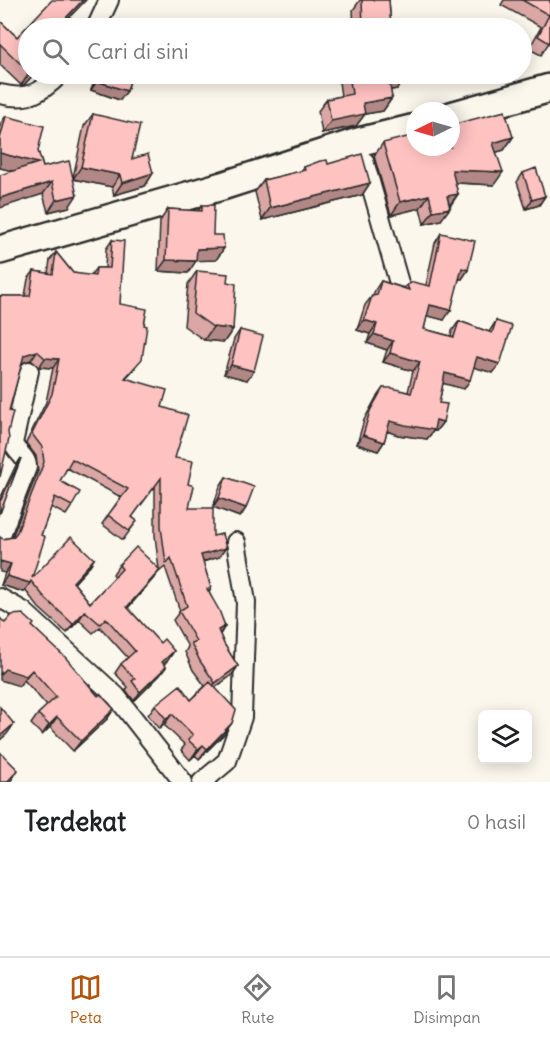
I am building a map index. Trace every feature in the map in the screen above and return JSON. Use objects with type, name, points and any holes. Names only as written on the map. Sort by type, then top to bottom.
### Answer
[{"type":"highway","points":[[460,113],[550,88]]},
{"type":"highway","points":[[0,250],[222,186],[358,142],[406,130]]},
{"type":"street","points":[[101,18],[110,0]]},
{"type":"street","points":[[0,94],[26,97],[49,84]]},
{"type":"street","points":[[358,142],[399,283]]},
{"type":"street","points":[[0,537],[27,467],[26,460],[13,443],[28,371]]},
{"type":"street","points":[[202,782],[227,761],[242,717],[246,602],[236,542]]},
{"type":"street","points":[[0,598],[23,610],[116,696],[183,782]]},
{"type":"building","points":[[52,0],[83,0],[66,18],[35,18]]},
{"type":"building","points":[[362,0],[389,0],[390,18],[363,18]]},
{"type":"building","points":[[522,0],[550,0],[549,43],[538,36],[549,15]]},
{"type":"building","points":[[0,21],[17,37],[18,61],[0,44]]},
{"type":"building","points":[[106,84],[129,84],[127,91]]},
{"type":"building","points":[[350,84],[390,84],[392,98],[363,103],[365,114],[331,121],[327,99],[352,94]]},
{"type":"building","points":[[505,111],[513,137],[493,143],[503,172],[452,170],[458,194],[447,196],[450,208],[433,211],[429,195],[400,202],[383,143],[406,137],[406,156],[460,156],[460,123]]},
{"type":"building","points":[[93,114],[140,125],[132,159],[148,154],[153,173],[122,183],[120,175],[81,167]]},
{"type":"building","points":[[6,116],[44,126],[38,151],[43,167],[69,161],[77,195],[56,200],[52,182],[0,198],[0,175],[38,163],[0,153],[0,139]]},
{"type":"building","points":[[362,154],[370,183],[270,208],[264,180],[305,170],[304,167],[320,161],[327,160],[328,164]]},
{"type":"building","points":[[536,168],[545,196],[532,200],[523,173]]},
{"type":"building","points":[[202,205],[214,205],[213,235],[223,235],[224,248],[197,249],[196,261],[166,260],[168,209],[202,211]]},
{"type":"building","points":[[441,233],[475,241],[468,270],[462,268],[451,310],[430,305],[424,329],[454,337],[459,321],[492,333],[496,321],[512,326],[500,364],[477,357],[470,380],[445,373],[439,403],[447,404],[443,422],[436,420],[434,430],[390,421],[384,442],[363,435],[370,411],[383,388],[411,393],[420,362],[390,353],[393,341],[374,334],[377,324],[364,320],[372,296],[377,295],[381,281],[409,290],[407,285],[413,282],[430,286]]},
{"type":"building","points":[[112,240],[124,241],[120,304],[147,309],[142,359],[125,378],[167,390],[162,407],[188,415],[175,458],[193,461],[188,484],[194,486],[189,508],[213,508],[213,536],[222,534],[226,548],[201,555],[211,588],[207,589],[225,626],[218,630],[238,666],[215,683],[191,643],[196,641],[179,611],[187,606],[171,558],[166,564],[161,526],[161,478],[132,517],[137,521],[129,531],[108,515],[128,489],[72,459],[60,481],[80,492],[72,506],[55,497],[41,535],[45,537],[32,578],[71,537],[94,559],[73,582],[90,603],[122,569],[119,565],[136,547],[160,570],[127,607],[160,643],[164,639],[174,651],[162,662],[166,667],[140,692],[132,681],[135,679],[121,664],[135,651],[106,618],[100,624],[85,611],[73,624],[46,599],[31,581],[30,583],[7,576],[11,564],[0,561],[0,537],[3,539],[13,537],[17,532],[44,462],[42,447],[32,434],[52,394],[59,359],[45,358],[37,351],[24,355],[9,411],[13,412],[0,477],[0,296],[30,296],[34,271],[53,274],[56,252],[73,273],[95,276],[96,268],[110,268]]},
{"type":"building","points":[[197,271],[228,274],[227,282],[236,284],[233,329],[213,327],[193,313]]},
{"type":"building","points":[[240,330],[263,336],[254,371],[231,365]]},
{"type":"building","points":[[21,458],[0,513],[0,500]]},
{"type":"building","points":[[226,477],[254,487],[246,508],[219,498]]},
{"type":"building","points":[[23,614],[34,624],[32,626],[66,658],[98,696],[100,694],[114,709],[81,741],[57,717],[49,725],[38,714],[56,697],[32,670],[26,676],[5,669],[0,674],[0,618],[5,623],[12,615]]},
{"type":"building","points":[[210,682],[236,710],[232,723],[207,749],[203,745],[198,749],[188,740],[193,735],[172,714],[166,719],[155,705],[180,685],[191,700]]},
{"type":"building","points":[[0,707],[14,724],[0,736]]},
{"type":"building","points":[[0,752],[18,770],[7,782],[0,782]]}]
